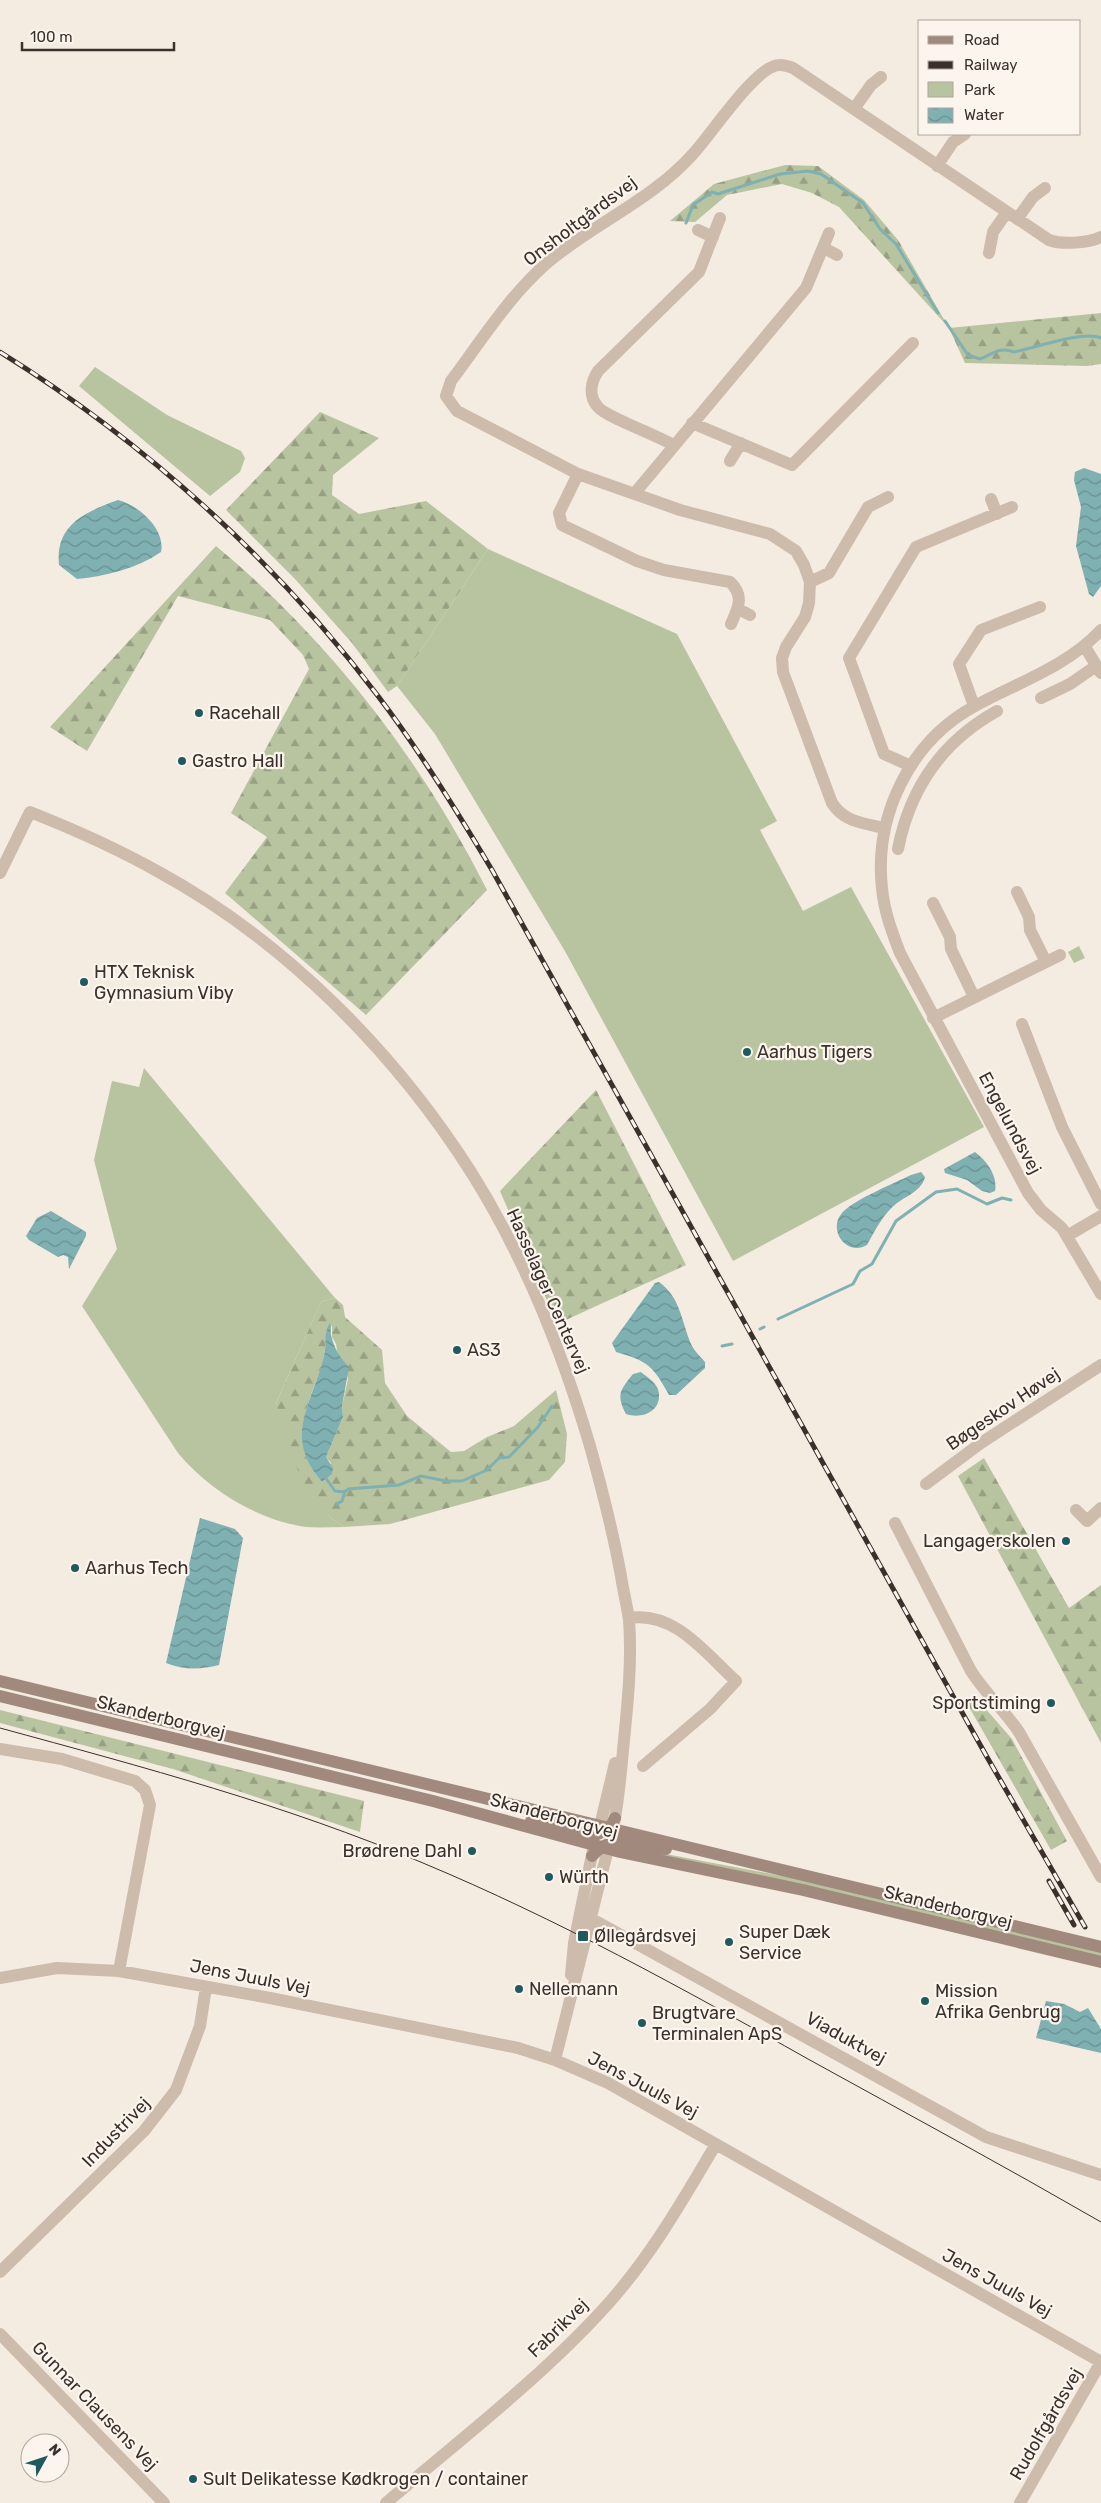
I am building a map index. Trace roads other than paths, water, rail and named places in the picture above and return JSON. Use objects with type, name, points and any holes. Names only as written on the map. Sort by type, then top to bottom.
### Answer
[{"type":"main road","name":"Skanderborgvej","points":[[0,1681],[609,1825],[721,1855],[1101,1947]]},
{"type":"main road","name":"Skanderborgvej","points":[[0,1696],[465,1810],[598,1849],[803,1890],[1101,1962]]},
{"type":"main road","points":[[465,1810],[592,1834],[604,1833],[609,1825]]},
{"type":"main road","points":[[598,1849],[616,1841],[721,1855]]},
{"type":"street","name":"Onsholtgårdsvej","points":[[884,828],[852,821],[837,812],[786,685],[782,658],[786,647],[805,617],[809,603],[810,582],[804,565],[796,551],[770,534],[680,510],[578,474],[457,412],[446,396],[451,381],[511,300],[547,263],[647,194],[672,174],[692,155],[751,84],[772,66],[783,64],[793,68],[1048,240],[1058,243],[1094,240],[1101,237]]},
{"type":"street","points":[[854,109],[870,85],[881,76]]},
{"type":"street","points":[[937,166],[953,142],[964,135]]},
{"type":"street","points":[[989,253],[993,232],[1045,188]]},
{"type":"street","points":[[673,445],[658,436],[602,411],[594,400],[591,386],[598,371],[699,272],[720,218]]},
{"type":"street","points":[[698,230],[713,236]]},
{"type":"street","points":[[634,494],[806,288],[829,233]]},
{"type":"street","points":[[824,248],[837,255]]},
{"type":"street","points":[[692,423],[792,465],[913,343]]},
{"type":"street","points":[[730,461],[741,443]]},
{"type":"street","points":[[578,474],[559,513],[562,525],[567,529],[664,570],[730,582],[740,598],[744,612],[731,624]]},
{"type":"street","points":[[810,582],[829,573],[868,508],[888,497]]},
{"type":"street","points":[[991,499],[997,514]]},
{"type":"street","points":[[911,766],[884,754],[849,658],[916,547],[1012,508]]},
{"type":"street","points":[[974,706],[959,664],[981,630],[1040,607]]},
{"type":"street","name":"Engelundsvej","points":[[1101,630],[1085,647],[1063,662],[974,706],[936,735],[911,766],[897,791],[889,811],[884,828],[882,880],[887,917],[900,953],[933,1018],[1028,1193],[1041,1210],[1062,1228],[1101,1294]]},
{"type":"street","points":[[1041,698],[1099,670],[1085,647]]},
{"type":"street","points":[[898,849],[906,817],[922,782],[946,750],[970,727],[997,711]]},
{"type":"street","points":[[889,811],[906,817]]},
{"type":"street","name":"Hasselager Centervej","points":[[0,873],[30,812],[94,839],[158,871],[242,926],[327,997],[395,1070],[436,1122],[471,1172],[500,1222],[550,1332],[577,1403],[614,1536],[628,1618],[629,1692],[624,1732],[618,1748],[609,1825]]},
{"type":"street","points":[[1017,892],[1029,917],[1030,930],[1046,962]]},
{"type":"street","points":[[933,904],[950,937],[951,949],[974,998]]},
{"type":"street","points":[[933,1018],[1060,955]]},
{"type":"street","points":[[1022,1024],[1062,1127],[1101,1204]]},
{"type":"street","points":[[1067,1236],[1101,1216]]},
{"type":"street","name":"Bøgeskov Høvej","points":[[926,1484],[1011,1423],[1101,1365]]},
{"type":"street","points":[[1076,1510],[1087,1521],[1101,1508]]},
{"type":"street","points":[[895,1523],[972,1671],[984,1690],[1019,1732],[1101,1877]]},
{"type":"street","points":[[628,1618],[651,1617],[681,1630],[736,1681],[710,1709],[643,1766]]},
{"type":"street","points":[[0,1749],[62,1759],[135,1781],[148,1796],[150,1805],[119,1971]]},
{"type":"street","points":[[586,1916],[598,1849]]},
{"type":"street","points":[[555,2060],[568,2001],[574,1943],[586,1916],[598,1849]]},
{"type":"street","name":"Viaduktvej","points":[[586,1916],[986,2137],[1101,2175]]},
{"type":"street","name":"Jens Juuls Vej","points":[[0,1978],[57,1968],[119,1971],[461,2035],[518,2048],[555,2060],[608,2083],[1101,2362]]},
{"type":"street","name":"Industrivej","points":[[0,2272],[144,2132],[176,2090],[200,2026],[206,1987]]},
{"type":"street","name":"Fabrikvej","points":[[386,2503],[534,2376],[608,2304],[675,2215],[716,2144]]},
{"type":"street","name":"Gunnar Clausens Vej","points":[[0,2334],[164,2503]]},
{"type":"street","name":"Rudolfgårdsvej","points":[[1020,2503],[1101,2362]]},
{"type":"water","points":[[1084,468],[1101,474],[1101,586],[1093,597],[1089,594],[1076,546],[1081,507],[1074,480],[1075,472]]},
{"type":"water","points":[[118,500],[134,507],[149,519],[159,535],[161,552],[141,563],[120,571],[77,579],[59,565],[59,551],[67,530],[84,515]]},
{"type":"water","points":[[975,1152],[991,1169],[995,1180],[995,1191],[990,1193],[982,1191],[967,1180],[945,1173],[944,1169]]},
{"type":"water","points":[[921,1172],[925,1177],[921,1186],[888,1212],[867,1245],[860,1248],[853,1247],[846,1245],[841,1240],[838,1234],[838,1220],[847,1208],[875,1192]]},
{"type":"water","points":[[51,1211],[86,1232],[86,1236],[69,1269],[68,1257],[63,1255],[58,1257],[29,1240],[26,1236],[37,1218]]},
{"type":"water","points":[[659,1282],[672,1295],[680,1310],[691,1344],[705,1362],[705,1368],[676,1395],[669,1395],[654,1371],[648,1366],[636,1358],[616,1352],[612,1343],[655,1283]]},
{"type":"water","points":[[330,1323],[331,1335],[336,1348],[349,1367],[342,1406],[343,1417],[326,1457],[333,1468],[332,1474],[322,1482],[310,1465],[304,1450],[302,1435],[308,1405],[325,1352],[326,1335]]},
{"type":"water","points":[[641,1372],[657,1386],[658,1403],[651,1412],[633,1416],[626,1414],[620,1397],[622,1389],[633,1374]]},
{"type":"water","points":[[200,1518],[235,1529],[243,1538],[219,1665],[205,1668],[186,1668],[166,1663]]},
{"type":"water","points":[[1046,2001],[1064,2004],[1080,2012],[1088,2008],[1101,2029],[1101,2053],[1036,2038]]},
{"type":"waterway","points":[[686,223],[693,205],[712,192],[718,194],[780,174],[808,171],[821,174],[863,203],[880,229],[896,244],[938,313]]},
{"type":"waterway","points":[[945,321],[968,355],[980,359],[1001,350],[1014,352],[1059,340],[1083,336],[1101,338]]},
{"type":"waterway","points":[[778,1319],[853,1284],[860,1271],[872,1264],[896,1221],[936,1192],[957,1189],[987,1204],[1002,1198],[1011,1200]]},
{"type":"waterway","points":[[760,1329],[764,1327]]},
{"type":"waterway","points":[[722,1346],[732,1344]]},
{"type":"waterway","points":[[325,1477],[335,1491],[345,1492],[348,1489],[399,1485],[421,1476],[446,1481],[462,1481],[487,1470],[499,1458],[509,1457],[538,1427],[552,1406]]},
{"type":"waterway","points":[[337,1504],[342,1501],[345,1491]]},
{"type":"tram line","points":[[0,1728],[214,1788],[267,1805],[371,1842],[473,1885],[619,1955],[1101,2222]]},
{"type":"railway","points":[[0,352],[54,387],[106,425],[205,507],[296,598],[338,646],[409,738],[492,870],[987,1757],[1085,1927]]},
{"type":"railway","points":[[1049,1881],[1074,1925]]},
{"type":"place","name":"Racehall","points":[[199,713]]},
{"type":"place","name":"Gastro Hall","points":[[182,761]]},
{"type":"place","name":"HTX Teknisk Gymnasium Viby","points":[[84,982]]},
{"type":"place","name":"Aarhus Tigers","points":[[747,1052]]},
{"type":"place","name":"AS3","points":[[457,1350]]},
{"type":"place","name":"Langagerskolen","points":[[1066,1541]]},
{"type":"place","name":"Aarhus Tech","points":[[75,1568]]},
{"type":"place","name":"Sportstiming","points":[[1051,1703]]},
{"type":"place","name":"Brødrene Dahl","points":[[472,1851]]},
{"type":"place","name":"Würth","points":[[549,1877]]},
{"type":"place","name":"Øllegårdsvej","points":[[583,1936]]},
{"type":"place","name":"Super Dæk Service","points":[[729,1942]]},
{"type":"place","name":"Nellemann","points":[[519,1989]]},
{"type":"place","name":"Mission Afrika Genbrug","points":[[925,2001]]},
{"type":"place","name":"Brugtvare Terminalen ApS","points":[[642,2023]]},
{"type":"place","name":"Sult Delikatesse Kødkrogen / container","points":[[193,2479]]}]
